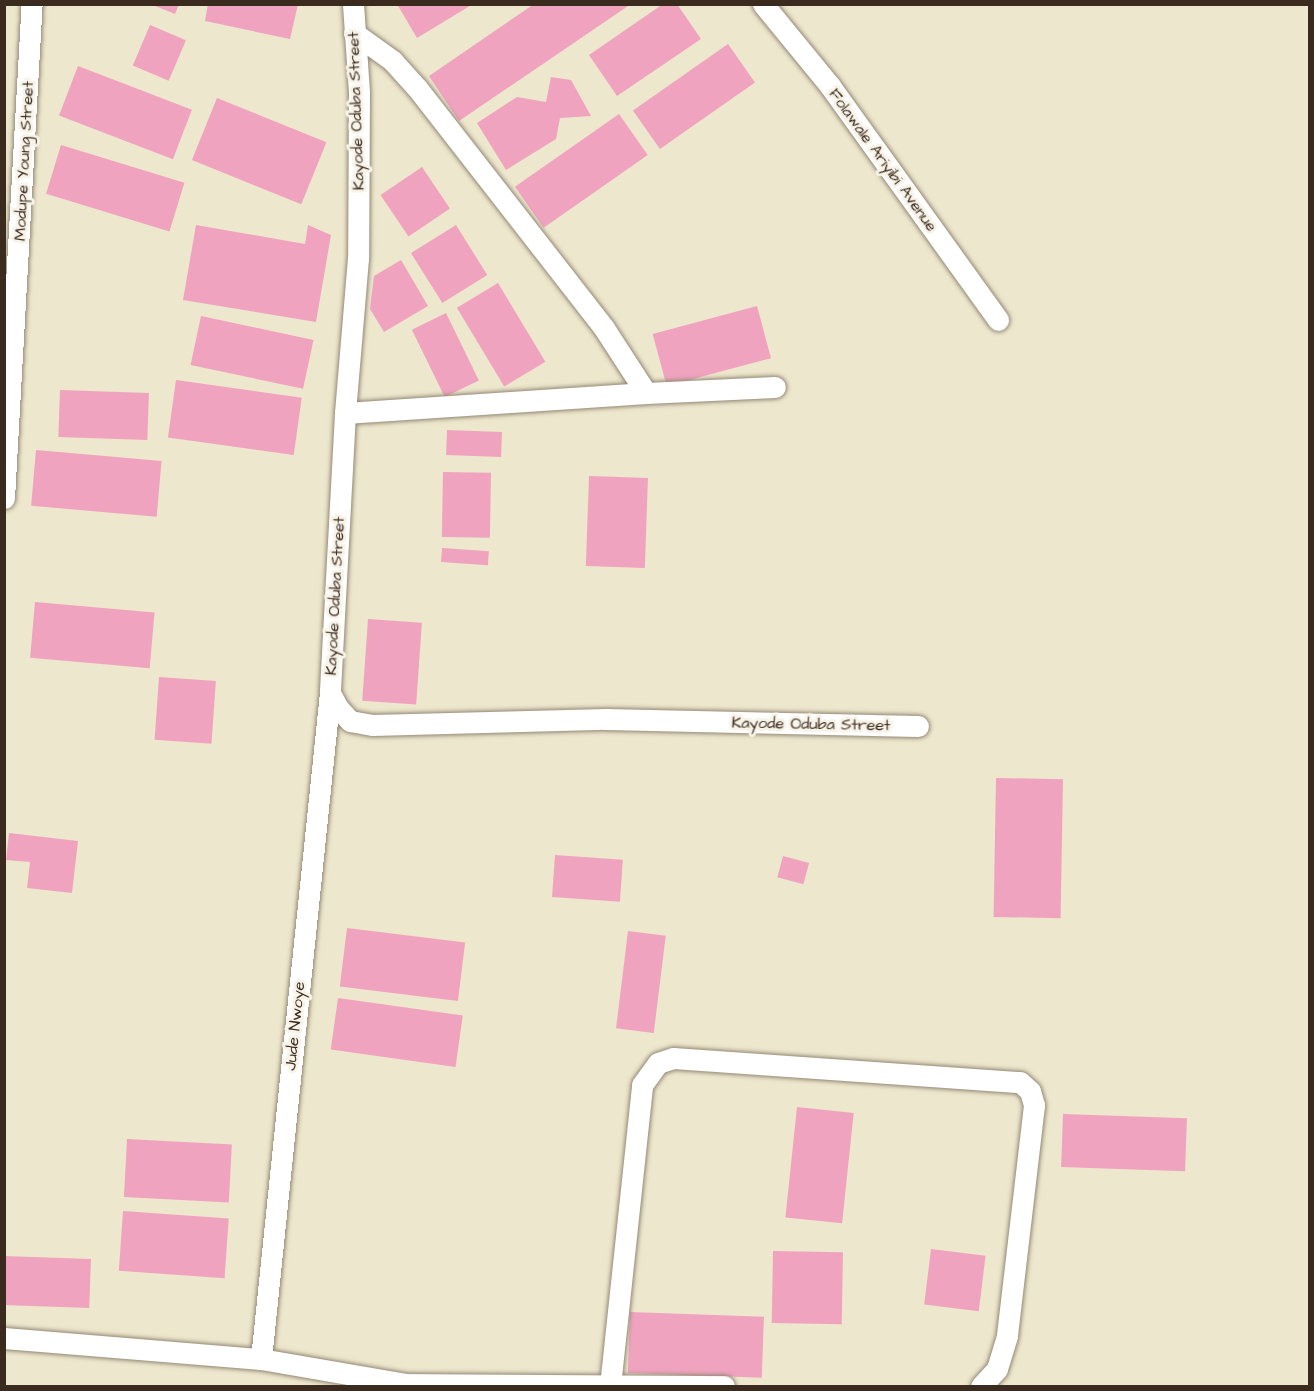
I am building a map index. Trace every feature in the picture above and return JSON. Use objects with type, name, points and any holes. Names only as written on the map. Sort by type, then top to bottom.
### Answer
[{"type":"street","name":"Modupe Young Street","points":[[4,498],[13,202],[32,4]]},
{"type":"street","name":"Kayode Oduba Street","points":[[353,4],[359,93],[358,258],[345,413],[330,693],[350,721],[372,725],[606,719],[918,726]]},
{"type":"street","name":"Folawale Ariyibi Avenue","points":[[763,4],[830,86],[998,320]]},
{"type":"street","points":[[354,33],[393,60],[417,88],[604,328],[646,393]]},
{"type":"street","points":[[345,413],[775,387]]},
{"type":"street","name":"Jude Nwoye","points":[[261,1359],[330,693]]},
{"type":"street","points":[[610,1386],[642,1085],[658,1063],[673,1058],[1020,1082],[1030,1091],[1034,1105],[1007,1336],[997,1369],[981,1386]]},
{"type":"street","points":[[4,1338],[261,1359],[405,1385],[724,1386]]},
{"type":"building","points":[[150,4],[179,4],[175,14]]},
{"type":"building","points":[[208,4],[298,4],[290,39],[205,21]]},
{"type":"building","points":[[397,4],[473,4],[417,38]]},
{"type":"building","points":[[534,4],[631,4],[459,121],[429,76]]},
{"type":"building","points":[[663,4],[677,4],[701,39],[617,96],[589,55]]},
{"type":"building","points":[[150,25],[186,40],[169,81],[133,66]]},
{"type":"building","points":[[728,44],[755,83],[660,149],[633,111]]},
{"type":"building","points":[[78,66],[192,110],[173,159],[59,115]]},
{"type":"building","points":[[551,77],[571,80],[591,116],[560,118],[556,139],[506,170],[477,123],[517,97],[546,102]]},
{"type":"building","points":[[217,98],[326,142],[301,204],[192,160]]},
{"type":"building","points":[[619,114],[648,155],[544,228],[515,187]]},
{"type":"building","points":[[61,145],[184,183],[169,231],[46,194]]},
{"type":"building","points":[[422,167],[450,208],[409,236],[381,195]]},
{"type":"building","points":[[196,225],[305,244],[308,225],[331,235],[316,322],[183,300]]},
{"type":"building","points":[[456,225],[487,275],[442,303],[411,253]]},
{"type":"building","points":[[401,260],[428,306],[384,332],[370,309],[374,276]]},
{"type":"building","points":[[498,283],[545,362],[504,387],[457,308]]},
{"type":"building","points":[[757,306],[771,358],[667,386],[653,334]]},
{"type":"building","points":[[446,313],[479,380],[445,397],[412,330]]},
{"type":"building","points":[[201,316],[313,340],[303,389],[191,365]]},
{"type":"building","points":[[176,380],[302,398],[294,455],[168,437]]},
{"type":"building","points":[[60,390],[149,393],[147,440],[58,437]]},
{"type":"building","points":[[447,430],[502,432],[501,457],[446,455]]},
{"type":"building","points":[[36,450],[162,461],[157,517],[31,506]]},
{"type":"building","points":[[443,472],[491,473],[490,538],[442,537]]},
{"type":"building","points":[[589,476],[648,478],[645,568],[586,566]]},
{"type":"building","points":[[442,548],[489,551],[488,565],[441,562]]},
{"type":"building","points":[[35,602],[155,612],[150,668],[30,658]]},
{"type":"building","points":[[368,619],[422,623],[416,705],[362,701]]},
{"type":"building","points":[[159,677],[216,681],[211,744],[155,740]]},
{"type":"building","points":[[996,778],[1063,779],[1061,918],[994,917]]},
{"type":"building","points":[[9,833],[78,841],[72,893],[27,888],[30,862],[6,860]]},
{"type":"building","points":[[555,855],[623,860],[620,902],[552,897]]},
{"type":"building","points":[[783,856],[809,863],[803,884],[777,877]]},
{"type":"building","points":[[347,928],[465,943],[458,1001],[340,987]]},
{"type":"building","points":[[628,931],[666,936],[654,1033],[616,1028]]},
{"type":"building","points":[[338,998],[463,1016],[456,1067],[331,1049]]},
{"type":"building","points":[[797,1107],[854,1113],[842,1223],[785,1217]]},
{"type":"building","points":[[1063,1114],[1187,1118],[1185,1171],[1061,1167]]},
{"type":"building","points":[[127,1139],[232,1144],[229,1202],[124,1197]]},
{"type":"building","points":[[123,1211],[229,1218],[225,1278],[119,1271]]},
{"type":"building","points":[[931,1249],[986,1256],[979,1311],[924,1305]]},
{"type":"building","points":[[773,1251],[843,1252],[842,1324],[772,1323]]},
{"type":"building","points":[[4,1256],[91,1259],[89,1308],[4,1305]]},
{"type":"building","points":[[630,1312],[764,1317],[762,1378],[628,1373]]}]
